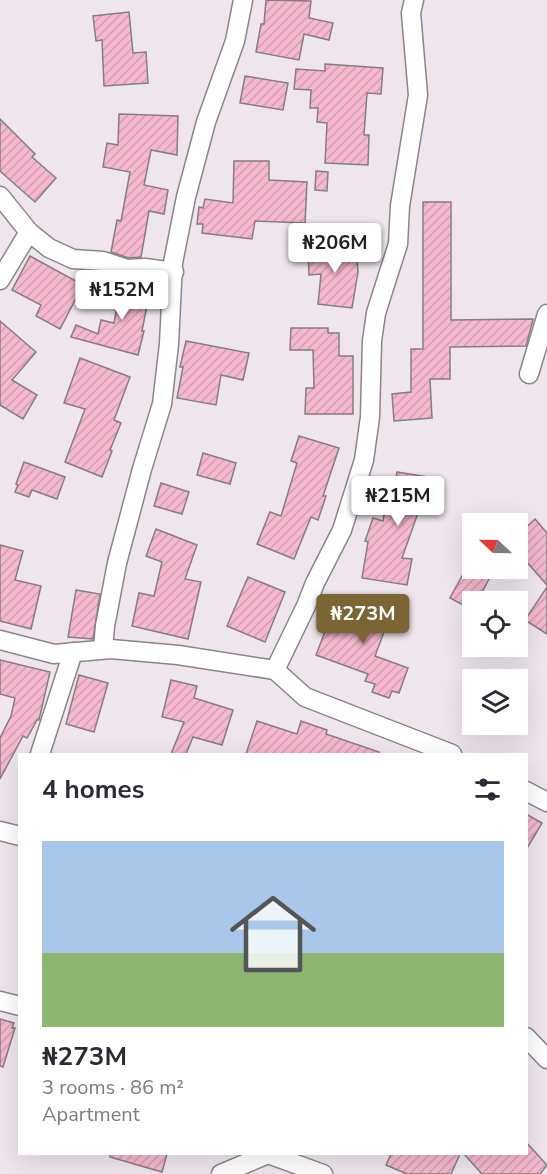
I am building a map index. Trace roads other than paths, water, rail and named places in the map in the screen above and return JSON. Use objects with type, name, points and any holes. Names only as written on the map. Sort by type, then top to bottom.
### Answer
[{"type":"street","points":[[103,649],[117,563],[162,404],[169,344],[173,263],[186,197],[206,122],[235,41],[243,0]]},
{"type":"street","points":[[275,670],[342,530],[364,460],[370,417],[372,341],[376,313],[398,244],[400,206],[418,95],[411,13],[414,0]]},
{"type":"street","points":[[0,196],[29,232],[49,248],[73,260],[103,261],[127,269],[145,268],[174,272]]},
{"type":"street","points":[[0,280],[29,232]]},
{"type":"street","points":[[529,374],[547,314]]},
{"type":"street","points":[[0,640],[54,654],[103,649],[178,655],[275,670],[305,697],[449,753]]},
{"type":"street","points":[[40,753],[73,652]]},
{"type":"street","points":[[528,792],[547,802]]},
{"type":"street","points":[[0,1001],[18,1006]]},
{"type":"street","points":[[528,1040],[547,1059]]},
{"type":"street","points":[[221,1174],[266,1155]]},
{"type":"street","points":[[271,1155],[323,1174]]}]
